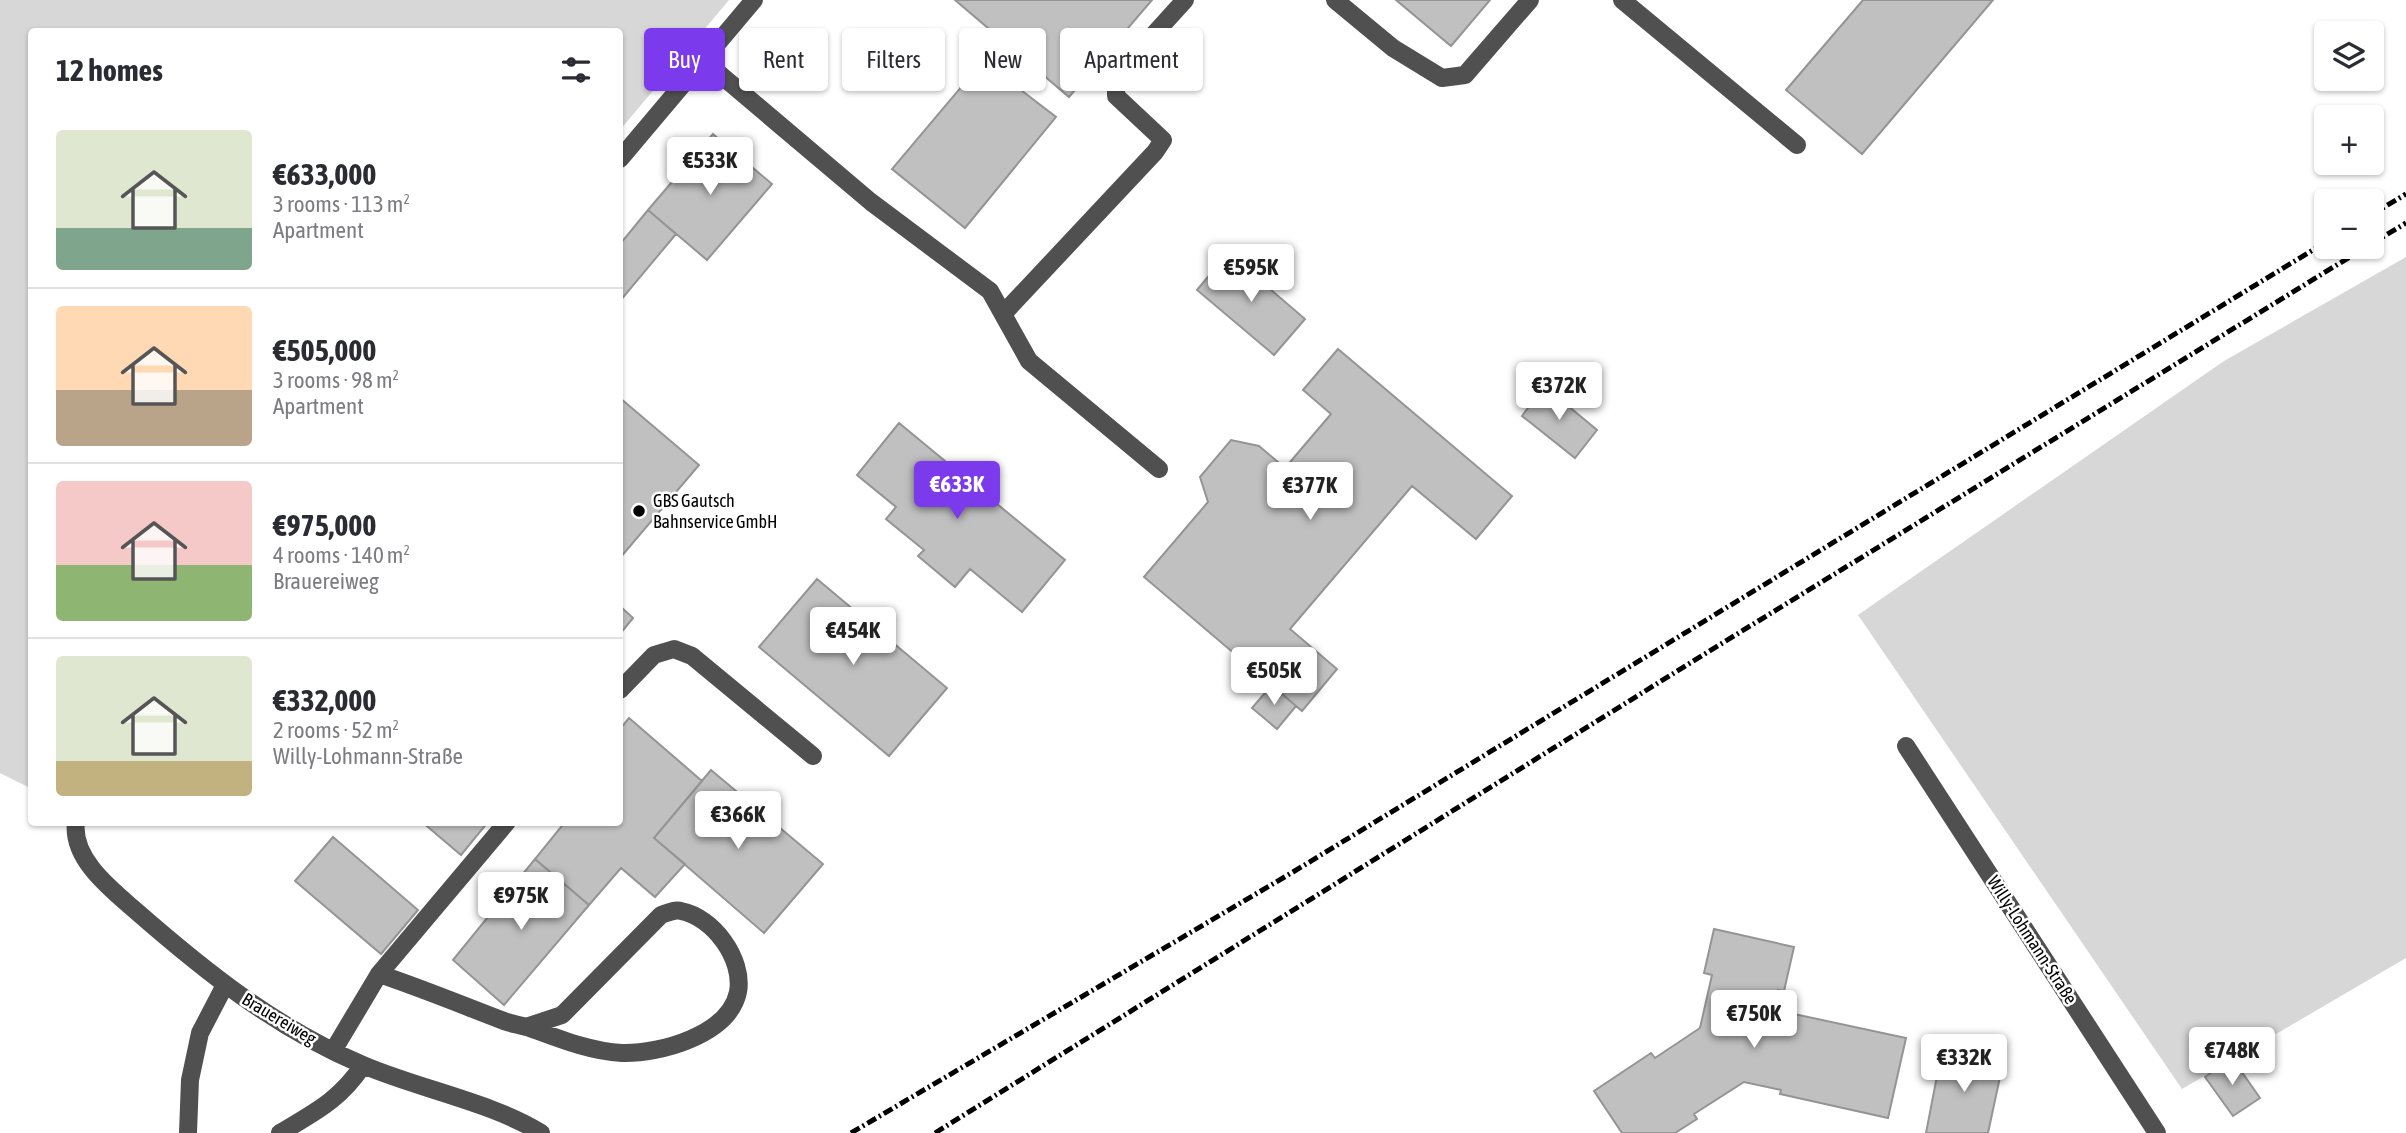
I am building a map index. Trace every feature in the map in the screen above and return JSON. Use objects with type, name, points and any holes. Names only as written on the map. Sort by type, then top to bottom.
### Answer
[{"type":"street","points":[[725,34],[754,0]]},
{"type":"street","points":[[1003,314],[1155,152],[1163,139],[1116,96],[1116,76],[1185,0]]},
{"type":"street","points":[[1335,0],[1393,48],[1441,78],[1465,75],[1530,0]]},
{"type":"street","points":[[1622,0],[1797,145]]},
{"type":"street","points":[[725,79],[871,202],[963,268],[990,291],[1029,361],[1159,469]]},
{"type":"street","points":[[623,155],[677,91]]},
{"type":"street","points":[[623,687],[654,655],[674,649],[692,656],[813,756]]},
{"type":"street","name":"Willy-Lohmann-Straße","points":[[1906,746],[2157,1133]]},
{"type":"street","name":"Brauereiweg","points":[[75,826],[80,847],[92,869],[129,905],[225,985],[269,1017],[363,1065],[515,1118],[541,1133]]},
{"type":"street","points":[[333,1051],[379,974],[504,826]]},
{"type":"street","points":[[379,974],[507,1022],[585,1047],[624,1053],[666,1047],[699,1037],[724,1017],[737,992],[736,968],[724,942],[705,921],[680,910],[661,915],[562,1015],[526,1027]]},
{"type":"street","points":[[188,1133],[190,1080],[200,1033],[225,985]]},
{"type":"street","points":[[280,1133],[331,1102],[351,1085],[363,1065]]},
{"type":"shaded area","points":[[0,0],[729,0],[706,28],[644,28],[644,91],[653,91],[623,126],[623,28],[28,28],[28,787],[0,773]]},
{"type":"shaded area","points":[[2406,257],[2406,958],[2182,1089],[1858,615],[2224,361]]},
{"type":"building","points":[[955,0],[1152,0],[1128,28],[1060,28],[1060,89],[1046,77],[1046,28],[988,28]]},
{"type":"building","points":[[1396,0],[1490,0],[1451,46]]},
{"type":"building","points":[[1863,0],[1993,0],[1862,154],[1786,90]]},
{"type":"building","points":[[959,89],[1022,91],[1056,117],[965,228],[892,169]]},
{"type":"building","points":[[1062,91],[1074,91],[1069,97]]},
{"type":"building","points":[[713,134],[772,184],[707,260],[648,210]]},
{"type":"building","points":[[648,210],[676,234],[623,297],[623,240]]},
{"type":"building","points":[[1228,253],[1305,319],[1274,355],[1197,290]]},
{"type":"building","points":[[1338,349],[1512,496],[1476,539],[1412,486],[1290,629],[1337,669],[1302,711],[1144,577],[1208,502],[1200,477],[1231,440],[1259,446],[1285,468],[1331,414],[1303,390]]},
{"type":"building","points":[[1544,386],[1597,430],[1575,458],[1522,416]]},
{"type":"building","name":"GBS Gautsch Bahnservice GmbH","points":[[623,401],[699,465],[623,554]]},
{"type":"building","points":[[899,423],[1065,560],[1022,612],[970,569],[955,587],[918,556],[924,550],[886,519],[896,507],[857,475]]},
{"type":"building","points":[[817,579],[947,688],[889,756],[759,647]]},
{"type":"building","points":[[623,609],[633,618],[623,630]]},
{"type":"building","points":[[1272,685],[1296,706],[1277,729],[1252,708]]},
{"type":"building","points":[[629,718],[702,781],[654,838],[685,864],[655,897],[621,868],[589,905],[535,859],[562,826],[623,826],[623,725]]},
{"type":"building","points":[[711,770],[823,864],[764,933],[654,838]]},
{"type":"building","points":[[427,826],[485,826],[461,855]]},
{"type":"building","points":[[333,837],[418,910],[381,954],[295,881]]},
{"type":"building","points":[[535,859],[589,905],[504,1005],[453,960]]},
{"type":"building","points":[[1714,929],[1794,947],[1784,991],[1778,990],[1773,1015],[1793,1020],[1794,1014],[1906,1038],[1888,1118],[1780,1094],[1781,1090],[1744,1082],[1694,1114],[1697,1119],[1675,1133],[1622,1133],[1594,1091],[1651,1053],[1655,1058],[1700,1028],[1712,975],[1704,973]]},
{"type":"building","points":[[1942,1050],[2003,1063],[1988,1133],[1926,1133]]},
{"type":"building","points":[[2232,1058],[2260,1098],[2233,1116],[2205,1077]]},
{"type":"railway","points":[[2384,207],[2406,194]]},
{"type":"railway","points":[[2384,236],[2406,223]]},
{"type":"railway","points":[[851,1133],[1293,872],[2314,249]]},
{"type":"railway","points":[[935,1133],[2346,259]]},
{"type":"place","name":"GBS Gautsch Bahnservice GmbH","points":[[639,511]]}]
